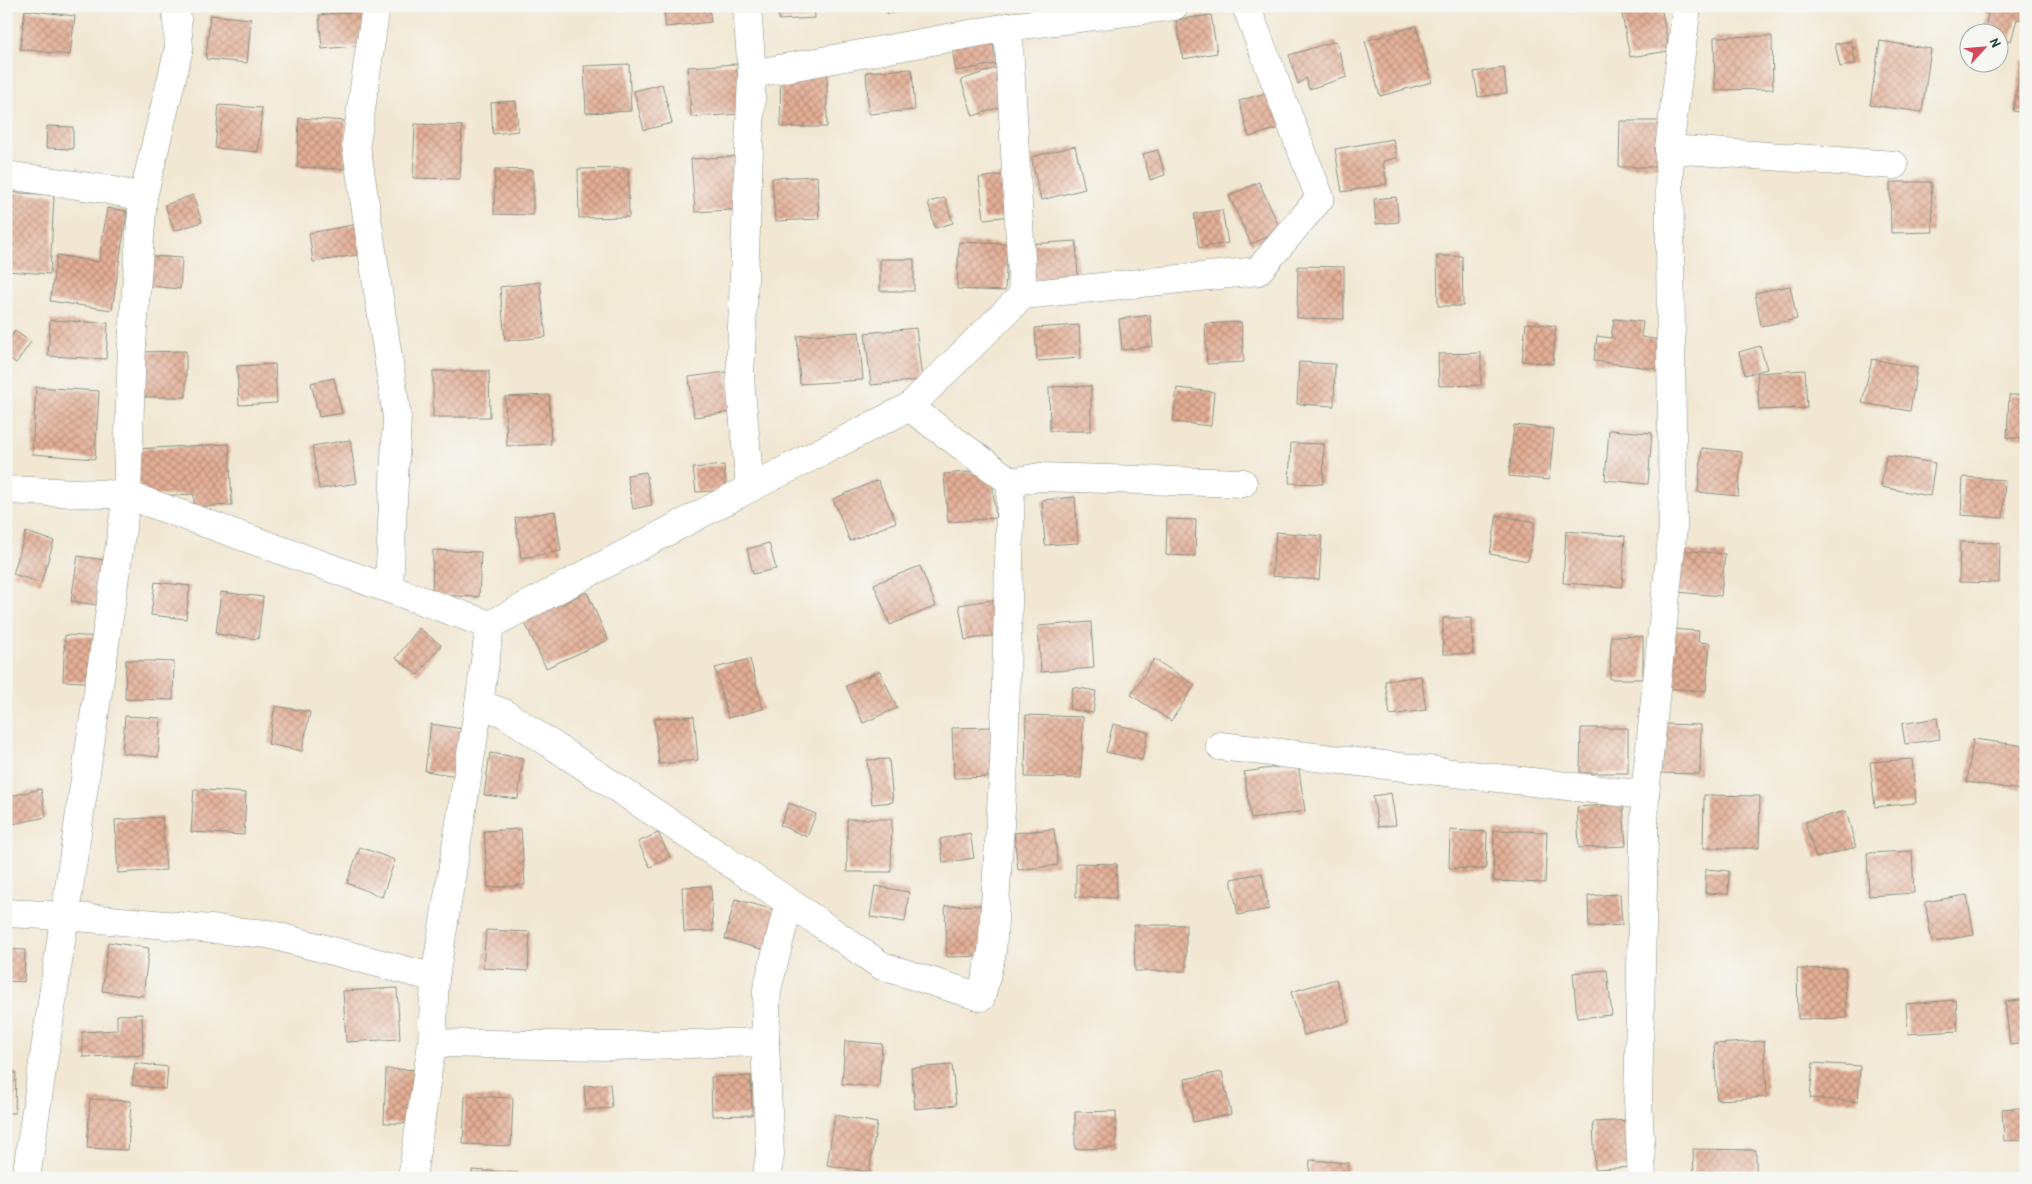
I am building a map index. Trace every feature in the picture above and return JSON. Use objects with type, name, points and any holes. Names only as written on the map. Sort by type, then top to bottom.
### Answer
[{"type":"street","points":[[26,1178],[127,494],[132,344],[143,197],[179,48],[176,6]]},
{"type":"street","points":[[376,6],[356,144],[396,417],[388,588]]},
{"type":"street","points":[[747,6],[752,74],[740,378],[750,488]]},
{"type":"street","points":[[752,74],[1008,27],[1174,6]]},
{"type":"street","points":[[6,490],[127,494],[490,625],[750,488],[909,407],[1023,295],[1258,271],[1320,198],[1246,6]]},
{"type":"street","points":[[1642,1178],[1638,1100],[1645,795],[1672,527],[1669,149],[1687,6]]},
{"type":"street","points":[[1008,27],[1023,295]]},
{"type":"street","points":[[1669,149],[1894,165]]},
{"type":"street","points":[[6,175],[104,188],[143,197]]},
{"type":"street","points":[[909,407],[1011,482],[1040,477],[1243,483]]},
{"type":"street","points":[[479,704],[504,712],[882,966],[981,997],[992,952],[1004,762],[1011,482]]},
{"type":"street","points":[[412,1178],[432,1042],[435,978],[490,625]]},
{"type":"street","points":[[1220,746],[1645,795]]},
{"type":"street","points":[[766,1178],[770,1156],[765,1042],[767,990],[789,902]]},
{"type":"street","points":[[6,913],[65,916],[268,934],[435,978]]},
{"type":"street","points":[[432,1042],[607,1046],[765,1042]]},
{"type":"building","points":[[663,6],[709,6],[711,22],[666,27]]},
{"type":"building","points":[[778,6],[814,6],[815,18],[779,20]]},
{"type":"building","points":[[887,6],[916,6],[916,8],[888,14]]},
{"type":"building","points":[[1636,6],[1661,6],[1669,51],[1630,57],[1621,9]]},
{"type":"building","points":[[1986,6],[2026,6],[2026,20],[2017,19],[2011,41],[2010,22],[1986,22],[1988,14],[1984,13]]},
{"type":"building","points":[[25,10],[75,16],[70,55],[20,49]]},
{"type":"building","points":[[363,11],[365,45],[322,49],[319,15]]},
{"type":"building","points":[[210,15],[251,19],[247,63],[206,59]]},
{"type":"building","points":[[1211,15],[1217,53],[1183,59],[1176,20]]},
{"type":"building","points":[[990,25],[996,64],[956,71],[949,32]]},
{"type":"building","points":[[1416,26],[1432,82],[1380,96],[1365,41]]},
{"type":"building","points":[[1772,36],[1773,89],[1715,90],[1714,37]]},
{"type":"building","points":[[1336,41],[1347,77],[1309,89],[1306,78],[1298,84],[1289,55]]},
{"type":"building","points":[[1851,41],[1856,64],[1840,67],[1835,44]]},
{"type":"building","points":[[1880,41],[1931,49],[1922,112],[1870,105]]},
{"type":"building","points":[[2022,60],[2026,60],[2026,113],[2013,111]]},
{"type":"building","points":[[629,64],[631,111],[586,113],[584,66]]},
{"type":"building","points":[[737,64],[740,114],[691,117],[688,67]]},
{"type":"building","points":[[996,68],[1009,104],[973,116],[961,80]]},
{"type":"building","points":[[1504,68],[1507,93],[1478,97],[1474,72]]},
{"type":"building","points":[[912,69],[915,110],[869,114],[866,72]]},
{"type":"building","points":[[827,73],[827,127],[781,127],[780,74]]},
{"type":"building","points":[[662,84],[672,123],[644,130],[634,91]]},
{"type":"building","points":[[1276,90],[1286,126],[1249,137],[1239,101]]},
{"type":"building","points":[[516,101],[518,131],[493,134],[491,103]]},
{"type":"building","points":[[219,105],[262,108],[258,152],[215,148]]},
{"type":"building","points":[[299,118],[346,121],[344,169],[297,167]]},
{"type":"building","points":[[1620,121],[1659,121],[1659,167],[1619,167]]},
{"type":"building","points":[[415,124],[462,126],[460,179],[413,178]]},
{"type":"building","points":[[47,126],[73,127],[73,149],[46,148]]},
{"type":"building","points":[[1393,139],[1397,158],[1383,161],[1387,184],[1342,192],[1335,149]]},
{"type":"building","points":[[1075,146],[1085,189],[1041,200],[1031,157]]},
{"type":"building","points":[[1158,150],[1165,175],[1150,180],[1143,154]]},
{"type":"building","points":[[742,156],[746,209],[695,212],[691,159]]},
{"type":"building","points":[[628,168],[629,217],[579,218],[578,169]]},
{"type":"building","points":[[495,169],[533,170],[533,215],[494,214]]},
{"type":"building","points":[[1017,173],[1021,215],[984,219],[979,178]]},
{"type":"building","points":[[817,176],[819,219],[775,221],[772,178]]},
{"type":"building","points":[[1259,182],[1281,231],[1251,244],[1229,196]]},
{"type":"building","points":[[1890,182],[1931,182],[1933,232],[1891,233]]},
{"type":"building","points":[[6,192],[54,195],[50,274],[6,271]]},
{"type":"building","points":[[193,195],[202,222],[174,231],[165,205]]},
{"type":"building","points":[[1396,197],[1399,222],[1376,224],[1374,199]]},
{"type":"building","points":[[945,198],[953,223],[935,228],[928,202]]},
{"type":"building","points":[[107,208],[127,211],[112,310],[50,301],[57,255],[99,262]]},
{"type":"building","points":[[1222,210],[1228,243],[1199,248],[1194,214]]},
{"type":"building","points":[[358,224],[363,254],[313,262],[309,233]]},
{"type":"building","points":[[1076,241],[1078,279],[1033,281],[1030,244]]},
{"type":"building","points":[[959,242],[1007,244],[1005,291],[957,289]]},
{"type":"building","points":[[152,256],[182,258],[180,289],[149,286]]},
{"type":"building","points":[[1437,256],[1462,256],[1463,306],[1438,306]]},
{"type":"building","points":[[880,259],[914,259],[914,291],[880,291]]},
{"type":"building","points":[[1298,266],[1344,267],[1344,319],[1297,318]]},
{"type":"building","points":[[540,282],[546,337],[505,341],[500,287]]},
{"type":"building","points":[[1790,286],[1797,319],[1761,326],[1755,293]]},
{"type":"building","points":[[1150,315],[1153,346],[1122,350],[1119,319]]},
{"type":"building","points":[[1614,319],[1643,322],[1641,337],[1660,340],[1657,369],[1594,361],[1597,336],[1611,338]]},
{"type":"building","points":[[50,320],[108,323],[106,359],[48,356]]},
{"type":"building","points":[[1241,322],[1244,362],[1207,364],[1205,324]]},
{"type":"building","points":[[1526,323],[1556,326],[1553,364],[1522,361]]},
{"type":"building","points":[[1079,325],[1081,358],[1037,361],[1035,328]]},
{"type":"building","points":[[916,328],[922,380],[871,385],[865,333]]},
{"type":"building","points":[[15,331],[31,342],[16,363],[6,356],[6,344]]},
{"type":"building","points":[[859,332],[863,380],[800,384],[797,336]]},
{"type":"building","points":[[1760,346],[1767,369],[1745,375],[1739,352]]},
{"type":"building","points":[[186,351],[186,397],[138,397],[138,352]]},
{"type":"building","points":[[1481,353],[1481,385],[1439,386],[1438,354]]},
{"type":"building","points":[[1872,359],[1917,368],[1910,411],[1862,403]]},
{"type":"building","points":[[1299,362],[1335,364],[1334,406],[1297,404]]},
{"type":"building","points":[[275,364],[277,403],[239,405],[237,366]]},
{"type":"building","points":[[1805,370],[1807,408],[1759,410],[1757,373]]},
{"type":"building","points":[[433,371],[489,371],[490,417],[433,417]]},
{"type":"building","points":[[726,372],[731,412],[694,417],[689,377]]},
{"type":"building","points":[[334,378],[342,413],[319,417],[311,383]]},
{"type":"building","points":[[1091,386],[1091,431],[1050,431],[1049,387]]},
{"type":"building","points":[[36,387],[99,391],[95,459],[32,454]]},
{"type":"building","points":[[1177,388],[1214,392],[1211,426],[1173,422]]},
{"type":"building","points":[[549,395],[551,444],[507,446],[505,397]]},
{"type":"building","points":[[2009,395],[2026,395],[2026,438],[2007,438]]},
{"type":"building","points":[[1514,425],[1554,429],[1549,480],[1509,476]]},
{"type":"building","points":[[1609,430],[1652,433],[1648,484],[1605,480]]},
{"type":"building","points":[[350,440],[357,483],[319,489],[312,446]]},
{"type":"building","points":[[1291,443],[1324,444],[1323,484],[1289,483]]},
{"type":"building","points":[[229,444],[232,505],[194,507],[194,494],[136,497],[134,449]]},
{"type":"building","points":[[1702,448],[1742,452],[1738,496],[1698,492]]},
{"type":"building","points":[[1886,455],[1935,463],[1930,496],[1881,487]]},
{"type":"building","points":[[724,465],[726,490],[696,492],[693,468]]},
{"type":"building","points":[[991,470],[996,518],[948,522],[944,474]]},
{"type":"building","points":[[646,472],[652,505],[633,509],[627,475]]},
{"type":"building","points":[[1963,477],[2005,480],[2003,518],[1961,515]]},
{"type":"building","points":[[878,480],[896,522],[850,541],[833,499]]},
{"type":"building","points":[[1075,497],[1078,543],[1045,545],[1042,500]]},
{"type":"building","points":[[555,511],[561,551],[521,558],[515,518]]},
{"type":"building","points":[[1497,515],[1535,522],[1528,561],[1490,554]]},
{"type":"building","points":[[1167,519],[1196,520],[1195,556],[1166,555]]},
{"type":"building","points":[[1566,531],[1625,536],[1622,587],[1563,583]]},
{"type":"building","points":[[26,532],[54,541],[41,583],[13,574]]},
{"type":"building","points":[[1276,532],[1322,536],[1319,580],[1272,576]]},
{"type":"building","points":[[1960,542],[2000,543],[1999,583],[1959,582]]},
{"type":"building","points":[[769,543],[776,569],[753,574],[747,549]]},
{"type":"building","points":[[433,550],[481,552],[479,597],[432,595]]},
{"type":"building","points":[[1681,550],[1725,554],[1721,596],[1677,592]]},
{"type":"building","points":[[78,556],[117,562],[110,607],[71,601]]},
{"type":"building","points":[[920,566],[936,606],[890,625],[874,584]]},
{"type":"building","points":[[155,582],[190,586],[186,619],[151,615]]},
{"type":"building","points":[[221,592],[263,597],[258,639],[216,634]]},
{"type":"building","points":[[587,592],[608,640],[546,668],[524,621]]},
{"type":"building","points":[[997,599],[1003,634],[965,640],[959,605]]},
{"type":"building","points":[[1443,618],[1472,618],[1473,654],[1443,654]]},
{"type":"building","points":[[1091,622],[1094,668],[1041,672],[1038,626]]},
{"type":"building","points":[[419,628],[441,645],[418,675],[396,658]]},
{"type":"building","points":[[1669,629],[1699,631],[1698,642],[1710,643],[1706,691],[1666,688]]},
{"type":"building","points":[[65,635],[103,637],[101,683],[63,681]]},
{"type":"building","points":[[1611,636],[1643,637],[1643,679],[1610,679]]},
{"type":"building","points":[[750,659],[763,709],[728,718],[715,668]]},
{"type":"building","points":[[1154,659],[1195,685],[1171,721],[1131,695]]},
{"type":"building","points":[[126,660],[174,662],[173,700],[125,699]]},
{"type":"building","points":[[880,671],[897,708],[863,723],[846,686]]},
{"type":"building","points":[[1421,676],[1426,710],[1390,715],[1385,681]]},
{"type":"building","points":[[1073,687],[1096,691],[1093,713],[1069,709]]},
{"type":"building","points":[[275,706],[310,712],[302,751],[268,744]]},
{"type":"building","points":[[1026,715],[1083,717],[1081,778],[1025,777]]},
{"type":"building","points":[[125,716],[161,718],[158,757],[122,753]]},
{"type":"building","points":[[694,716],[698,760],[659,764],[654,719]]},
{"type":"building","points":[[1937,718],[1940,739],[1905,744],[1902,724]]},
{"type":"building","points":[[431,724],[470,730],[464,777],[425,771]]},
{"type":"building","points":[[1113,724],[1148,732],[1142,760],[1106,752]]},
{"type":"building","points":[[1657,724],[1701,725],[1700,774],[1657,773]]},
{"type":"building","points":[[993,727],[995,777],[954,778],[952,728]]},
{"type":"building","points":[[1581,728],[1628,728],[1628,773],[1580,773]]},
{"type":"building","points":[[1973,739],[2026,746],[2021,790],[1967,782]]},
{"type":"building","points":[[490,753],[523,758],[518,799],[484,795]]},
{"type":"building","points":[[889,759],[893,802],[872,804],[867,760]]},
{"type":"building","points":[[1912,759],[1916,803],[1875,807],[1870,762]]},
{"type":"building","points":[[1298,764],[1305,811],[1251,819],[1244,772]]},
{"type":"building","points":[[41,789],[46,817],[8,825],[6,797]]},
{"type":"building","points":[[194,789],[246,793],[244,835],[191,832]]},
{"type":"building","points":[[1391,793],[1396,825],[1378,827],[1373,796]]},
{"type":"building","points":[[1704,795],[1760,796],[1759,848],[1703,848]]},
{"type":"building","points":[[789,803],[816,814],[807,837],[780,825]]},
{"type":"building","points":[[1623,804],[1626,846],[1579,848],[1577,807]]},
{"type":"building","points":[[1846,811],[1856,847],[1816,858],[1805,822]]},
{"type":"building","points":[[162,817],[166,870],[118,873],[115,820]]},
{"type":"building","points":[[847,819],[892,819],[891,872],[847,872]]},
{"type":"building","points":[[521,829],[525,885],[488,888],[484,831]]},
{"type":"building","points":[[1054,829],[1058,865],[1018,870],[1014,833]]},
{"type":"building","points":[[1450,830],[1487,832],[1486,869],[1449,868]]},
{"type":"building","points":[[1494,830],[1547,832],[1545,883],[1493,881]]},
{"type":"building","points":[[658,833],[670,857],[650,867],[638,842]]},
{"type":"building","points":[[970,833],[974,858],[943,863],[940,839]]},
{"type":"building","points":[[360,847],[395,860],[382,897],[347,883]]},
{"type":"building","points":[[1912,851],[1914,893],[1869,896],[1867,853]]},
{"type":"building","points":[[1076,863],[1117,864],[1116,898],[1076,897]]},
{"type":"building","points":[[1706,869],[1729,871],[1728,894],[1705,893]]},
{"type":"building","points":[[1262,873],[1269,909],[1238,915],[1231,879]]},
{"type":"building","points":[[711,886],[713,931],[684,932],[682,887]]},
{"type":"building","points":[[875,886],[909,892],[905,922],[870,917]]},
{"type":"building","points":[[1620,894],[1622,925],[1589,927],[1588,896]]},
{"type":"building","points":[[1967,895],[1974,935],[1932,942],[1925,902]]},
{"type":"building","points":[[735,899],[778,911],[768,951],[725,939]]},
{"type":"building","points":[[984,905],[985,956],[947,957],[945,906]]},
{"type":"building","points":[[1134,925],[1186,925],[1186,971],[1135,971]]},
{"type":"building","points":[[486,930],[530,932],[528,971],[483,968]]},
{"type":"building","points":[[108,942],[149,948],[143,996],[102,991]]},
{"type":"building","points":[[6,949],[25,950],[24,982],[6,981]]},
{"type":"building","points":[[1845,968],[1846,1018],[1798,1019],[1797,969]]},
{"type":"building","points":[[1607,970],[1612,1015],[1577,1018],[1573,973]]},
{"type":"building","points":[[1336,979],[1349,1022],[1304,1035],[1291,992]]},
{"type":"building","points":[[397,988],[400,1039],[346,1042],[343,991]]},
{"type":"building","points":[[2026,999],[2026,1043],[2010,1045],[2005,1002]]},
{"type":"building","points":[[1956,1000],[1958,1031],[1908,1034],[1906,1004]]},
{"type":"building","points":[[142,1014],[143,1055],[83,1057],[82,1032],[117,1030],[117,1015]]},
{"type":"building","points":[[845,1041],[882,1044],[879,1087],[842,1084]]},
{"type":"building","points":[[1764,1041],[1767,1097],[1717,1100],[1714,1044]]},
{"type":"building","points":[[135,1063],[168,1067],[166,1089],[132,1085]]},
{"type":"building","points":[[1813,1063],[1860,1066],[1858,1102],[1810,1098]]},
{"type":"building","points":[[952,1065],[956,1105],[915,1109],[911,1068]]},
{"type":"building","points":[[386,1069],[428,1070],[426,1124],[384,1123]]},
{"type":"building","points":[[6,1072],[16,1072],[15,1113],[6,1113]]},
{"type":"building","points":[[1222,1072],[1231,1114],[1193,1122],[1185,1079]]},
{"type":"building","points":[[751,1076],[752,1115],[712,1116],[711,1077]]},
{"type":"building","points":[[610,1084],[612,1108],[586,1110],[584,1086]]},
{"type":"building","points":[[465,1096],[513,1098],[511,1146],[463,1144]]},
{"type":"building","points":[[90,1099],[131,1101],[128,1150],[87,1148]]},
{"type":"building","points":[[2020,1108],[2023,1140],[2004,1141],[2002,1109]]},
{"type":"building","points":[[1116,1111],[1116,1148],[1075,1149],[1075,1112]]},
{"type":"building","points":[[835,1115],[877,1123],[869,1172],[827,1165]]},
{"type":"building","points":[[1632,1120],[1635,1167],[1595,1169],[1593,1122]]},
{"type":"building","points":[[1693,1149],[1756,1150],[1756,1178],[1694,1178]]},
{"type":"building","points":[[1310,1160],[1349,1163],[1347,1178],[1309,1178]]},
{"type":"building","points":[[472,1170],[518,1173],[518,1178],[472,1178]]}]
